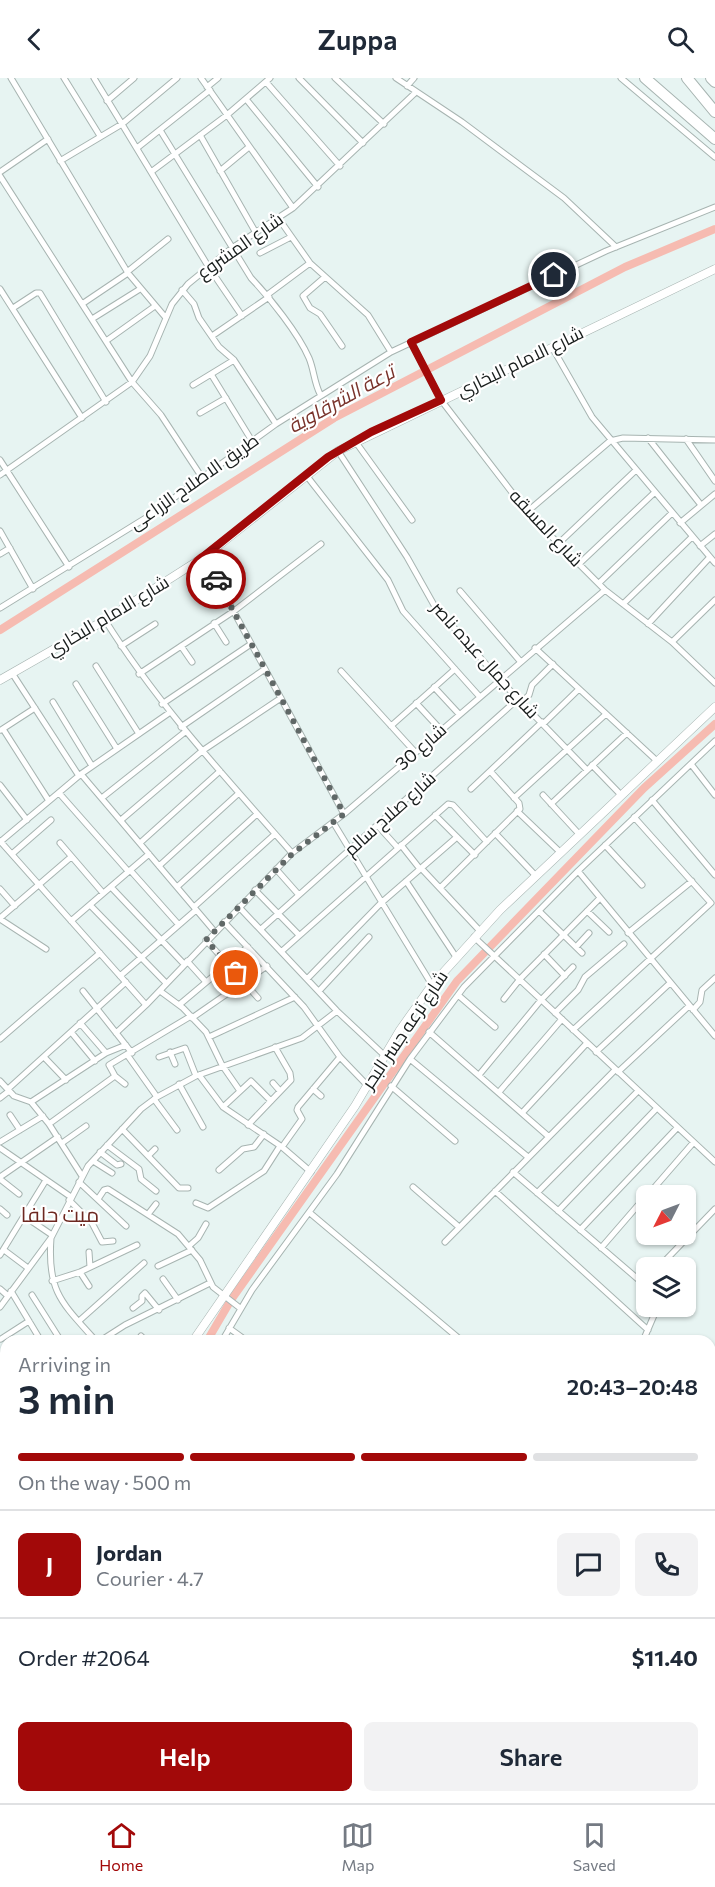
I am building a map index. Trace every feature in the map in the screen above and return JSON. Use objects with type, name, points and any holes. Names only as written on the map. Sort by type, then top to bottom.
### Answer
[{"type":"highway","points":[[645,78],[715,139]]},
{"type":"highway","points":[[687,78],[715,112]]},
{"type":"highway","points":[[711,78],[715,82]]},
{"type":"street","points":[[10,78],[128,272],[166,318]]},
{"type":"street","points":[[64,78],[100,136]]},
{"type":"street","points":[[93,78],[208,266],[242,316]]},
{"type":"street","points":[[107,100],[134,78]]},
{"type":"street","points":[[60,161],[122,124],[177,78]]},
{"type":"street","points":[[201,78],[293,208]]},
{"type":"street","points":[[137,148],[218,78]]},
{"type":"street","points":[[298,78],[363,144]]},
{"type":"street","points":[[335,78],[384,124]]},
{"type":"street","points":[[396,78],[415,93],[462,122],[564,198],[616,247]]},
{"type":"street","points":[[407,86],[414,78]]},
{"type":"street","points":[[621,78],[715,157]]},
{"type":"street","points":[[152,172],[227,115],[268,80],[340,166]]},
{"type":"street","name":"شارع المشروع","points":[[0,475],[132,382],[150,356],[166,318],[182,290],[208,266],[279,219],[318,187],[415,93]]},
{"type":"street","points":[[246,99],[318,187]]},
{"type":"street","points":[[160,130],[250,278],[268,296],[308,356],[312,377],[320,394]]},
{"type":"street","points":[[200,135],[256,233]]},
{"type":"street","points":[[48,139],[0,174],[132,382],[161,415],[203,479]]},
{"type":"street","points":[[220,171],[249,147]]},
{"type":"street","name":"طريق الاصلاح الزراعى","points":[[0,608],[69,567],[203,479],[252,441],[320,394],[391,352],[616,247],[715,207]]},
{"type":"street","points":[[279,219],[309,263],[368,315],[391,352]]},
{"type":"street","points":[[260,253],[291,237]]},
{"type":"street","points":[[82,304],[128,272],[168,239]]},
{"type":"street","points":[[212,336],[242,316],[309,263]]},
{"type":"street","name":"شارع الامام البخاري","points":[[0,680],[105,620],[204,556],[338,451],[715,269]]},
{"type":"street","points":[[325,277],[303,296],[310,308],[320,314],[342,346]]},
{"type":"street","points":[[0,289],[82,418]]},
{"type":"street","points":[[92,319],[140,289]]},
{"type":"street","points":[[182,290],[194,304],[199,318],[219,347],[234,360],[276,424]]},
{"type":"street","points":[[13,308],[36,293],[40,293],[106,402]]},
{"type":"street","points":[[106,341],[155,306]]},
{"type":"street","name":"شارع المسقه","points":[[411,342],[441,400],[527,512],[605,590],[672,642],[715,683]]},
{"type":"street","points":[[552,348],[592,417],[610,441],[715,563]]},
{"type":"street","points":[[193,385],[234,360]]},
{"type":"street","points":[[211,374],[252,441]]},
{"type":"street","points":[[200,413],[226,398]]},
{"type":"street","points":[[527,512],[610,441],[623,438],[715,440]]},
{"type":"street","points":[[648,438],[702,505]]},
{"type":"street","points":[[686,439],[715,481]]},
{"type":"street","points":[[356,441],[412,520]]},
{"type":"street","name":"شارع جمال عبده ناصر","points":[[338,451],[407,557],[428,598],[500,679],[567,749],[621,795]]},
{"type":"street","points":[[0,460],[69,567]]},
{"type":"street","points":[[559,543],[635,471]]},
{"type":"street","points":[[306,474],[388,580],[403,611],[479,696]]},
{"type":"street","points":[[579,564],[654,494]]},
{"type":"street","points":[[680,523],[715,494]]},
{"type":"street","points":[[599,583],[672,513]]},
{"type":"street","points":[[0,531],[33,589]]},
{"type":"street","points":[[700,546],[715,534]]},
{"type":"street","points":[[623,604],[692,537]]},
{"type":"street","points":[[139,674],[234,611],[321,544]]},
{"type":"street","points":[[0,554],[10,548]]},
{"type":"street","points":[[204,556],[344,814]]},
{"type":"street","points":[[648,624],[710,557]]},
{"type":"street","name":"شارع 30","points":[[239,907],[292,854],[344,814],[605,590]]},
{"type":"street","points":[[460,591],[520,661]]},
{"type":"street","points":[[672,642],[715,600]]},
{"type":"street","points":[[105,620],[139,674],[169,713],[292,854]]},
{"type":"street","points":[[214,623],[226,642]]},
{"type":"street","points":[[121,646],[155,624]]},
{"type":"street","points":[[162,704],[251,644]]},
{"type":"street","points":[[182,645],[192,662]]},
{"type":"street","points":[[535,648],[657,761]]},
{"type":"street","name":"شارع صلاح سالم","points":[[261,929],[520,700],[529,695],[532,686],[553,664]]},
{"type":"street","points":[[96,666],[139,734]]},
{"type":"street","points":[[103,797],[183,729],[265,669]]},
{"type":"street","points":[[391,726],[455,669]]},
{"type":"street","points":[[341,671],[415,752]]},
{"type":"street","points":[[12,673],[80,775],[103,797],[215,932]]},
{"type":"street","points":[[76,684],[117,749]]},
{"type":"street","points":[[434,687],[459,714]]},
{"type":"street","points":[[471,789],[579,689]]},
{"type":"street","points":[[121,820],[202,751],[281,698]]},
{"type":"street","points":[[53,702],[92,766]]},
{"type":"street","points":[[416,703],[441,730]]},
{"type":"street","name":"شارع ترعه جسر البحر","points":[[197,1335],[311,1172],[355,1106],[384,1055],[432,985],[456,957],[477,940],[480,931],[560,852],[715,707]]},
{"type":"street","points":[[35,708],[1,730],[48,801]]},
{"type":"street","points":[[146,1005],[0,842],[80,775],[169,713]]},
{"type":"street","points":[[514,798],[606,714]]},
{"type":"street","points":[[551,804],[627,733]]},
{"type":"street","name":"شارع ترعه جسر البحر","points":[[225,1335],[238,1307],[310,1213],[410,1059],[458,995],[493,953],[715,742]]},
{"type":"street","points":[[691,764],[715,795]]},
{"type":"street","points":[[140,843],[220,771]]},
{"type":"street","points":[[490,771],[514,798],[519,810],[560,852]]},
{"type":"street","points":[[0,784],[27,819]]},
{"type":"street","points":[[59,793],[179,925]]},
{"type":"street","points":[[159,866],[239,793]]},
{"type":"street","points":[[543,795],[579,834]]},
{"type":"street","points":[[652,800],[715,875]]},
{"type":"street","points":[[282,951],[448,804],[453,805],[487,842]]},
{"type":"street","points":[[440,888],[519,810]]},
{"type":"street","points":[[177,887],[257,813]]},
{"type":"street","points":[[435,815],[475,855]]},
{"type":"street","points":[[573,1030],[708,908],[710,900],[634,817]]},
{"type":"street","points":[[12,854],[51,820]]},
{"type":"street","points":[[333,822],[432,985]]},
{"type":"street","points":[[378,826],[480,931]]},
{"type":"street","points":[[495,833],[536,876]]},
{"type":"street","points":[[120,976],[179,925],[275,834]]},
{"type":"street","points":[[307,979],[381,903],[458,837]]},
{"type":"street","points":[[60,843],[103,893]]},
{"type":"street","points":[[605,845],[642,885]]},
{"type":"street","points":[[71,921],[149,854]]},
{"type":"street","points":[[46,949],[0,918],[72,857]]},
{"type":"street","points":[[276,869],[299,895]]},
{"type":"street","points":[[578,871],[715,1036]]},
{"type":"street","points":[[406,881],[456,957]]},
{"type":"street","points":[[628,933],[692,881]]},
{"type":"street","points":[[111,887],[161,940],[206,982]]},
{"type":"street","points":[[0,889],[15,906]]},
{"type":"street","points":[[255,890],[299,935]]},
{"type":"street","points":[[504,999],[520,979],[600,898]]},
{"type":"street","points":[[90,904],[166,983]]},
{"type":"street","points":[[116,1033],[160,991],[239,907],[337,1011],[384,1055]]},
{"type":"street","points":[[539,911],[582,953]]},
{"type":"street","points":[[587,911],[609,932]]},
{"type":"street","points":[[224,922],[310,1013],[317,1027],[340,1057],[366,1084]]},
{"type":"street","points":[[576,947],[590,933]]},
{"type":"street","points":[[319,992],[369,937]]},
{"type":"street","points":[[206,940],[258,998]]},
{"type":"street","points":[[477,940],[715,1162]]},
{"type":"street","points":[[555,1013],[578,990],[585,977],[624,944]]},
{"type":"street","points":[[178,1005],[248,947]]},
{"type":"street","points":[[0,1039],[100,952]]},
{"type":"street","points":[[544,954],[565,976]]},
{"type":"street","points":[[125,1084],[115,1076],[109,1065],[192,1017],[267,966]]},
{"type":"street","points":[[479,1075],[541,1000],[573,967]]},
{"type":"street","points":[[445,1242],[548,1136],[616,1071],[700,1002],[702,990],[715,978]]},
{"type":"street","points":[[0,1098],[126,982]]},
{"type":"street","points":[[596,1052],[670,983]]},
{"type":"street","points":[[83,991],[126,1045],[155,1098],[177,1131]]},
{"type":"street","points":[[160,991],[192,1017],[209,1037],[222,1065],[240,1091]]},
{"type":"street","points":[[458,995],[495,1027]]},
{"type":"street","points":[[209,1037],[295,997]]},
{"type":"street","points":[[0,1307],[51,1236],[82,1176],[93,1161],[107,1144],[155,1098],[179,1084],[222,1065],[292,1042],[317,1027],[337,1011]]},
{"type":"street","points":[[499,1092],[562,1019]]},
{"type":"street","points":[[80,1023],[106,1053]]},
{"type":"street","points":[[71,1032],[94,1061]]},
{"type":"street","points":[[429,1032],[548,1136]]},
{"type":"street","points":[[522,1113],[587,1043]]},
{"type":"street","points":[[31,1102],[106,1053],[126,1045]]},
{"type":"street","points":[[159,1057],[182,1047],[187,1050],[198,1075],[223,1107],[281,1146],[311,1172]]},
{"type":"street","points":[[248,1125],[292,1077],[275,1047]]},
{"type":"street","points":[[170,1052],[175,1064]]},
{"type":"street","points":[[44,1057],[66,1080]]},
{"type":"street","points":[[308,1123],[302,1119],[298,1108],[340,1057]]},
{"type":"street","points":[[410,1059],[528,1157]]},
{"type":"street","points":[[49,1124],[115,1076]]},
{"type":"street","points":[[0,1081],[18,1098],[31,1102],[58,1137],[82,1176]]},
{"type":"street","points":[[223,1107],[253,1081],[271,1101]]},
{"type":"street","points":[[273,1083],[280,1091]]},
{"type":"street","points":[[179,1084],[203,1127]]},
{"type":"street","points":[[392,1086],[455,1141]]},
{"type":"street","points":[[313,1089],[321,1096]]},
{"type":"street","points":[[537,1193],[638,1091]]},
{"type":"street","points":[[558,1211],[656,1109]]},
{"type":"street","points":[[10,1115],[20,1130]]},
{"type":"street","points":[[0,1142],[43,1116]]},
{"type":"street","points":[[196,1203],[208,1208],[258,1175],[302,1119]]},
{"type":"street","points":[[62,1143],[86,1126]]},
{"type":"street","points":[[580,1230],[676,1128]]},
{"type":"street","points":[[122,1129],[179,1188],[188,1188]]},
{"type":"street","points":[[219,1170],[243,1149],[254,1147],[264,1134]]},
{"type":"street","points":[[19,1194],[0,1178],[18,1162],[58,1137]]},
{"type":"street","points":[[657,1185],[693,1143]]},
{"type":"street","points":[[107,1144],[139,1169],[141,1179],[156,1191]]},
{"type":"street","points":[[0,1148],[70,1199],[92,1223],[102,1242],[113,1241]]},
{"type":"street","points":[[148,1156],[155,1149]]},
{"type":"street","points":[[100,1152],[117,1165],[121,1164]]},
{"type":"street","points":[[93,1161],[112,1173]]},
{"type":"street","points":[[513,1172],[636,1276]]},
{"type":"street","points":[[28,1268],[2,1253],[46,1180]]},
{"type":"street","points":[[79,1182],[126,1226]]},
{"type":"street","points":[[413,1187],[459,1227]]},
{"type":"street","points":[[98,1199],[104,1190],[108,1189],[167,1225],[200,1260],[210,1282],[238,1307]]},
{"type":"street","points":[[495,1191],[648,1330]]},
{"type":"street","points":[[149,1213],[156,1204]]},
{"type":"street","points":[[601,1248],[636,1208]]},
{"type":"street","points":[[0,1209],[7,1215]]},
{"type":"street","points":[[669,1257],[715,1209]]},
{"type":"street","points":[[310,1213],[455,1335]]},
{"type":"street","points":[[24,1216],[51,1236]]},
{"type":"street","points":[[158,1266],[190,1248],[206,1224]]},
{"type":"street","points":[[51,1236],[49,1267],[52,1281],[63,1301],[92,1335]]},
{"type":"street","points":[[52,1281],[80,1272],[137,1245]]},
{"type":"street","points":[[89,1252],[90,1267]]},
{"type":"street","points":[[79,1321],[144,1263]]},
{"type":"street","points":[[80,1272],[89,1286]]},
{"type":"street","points":[[163,1279],[178,1300]]},
{"type":"street","points":[[108,1335],[210,1282]]},
{"type":"street","points":[[0,1289],[10,1293],[37,1335]]},
{"type":"street","points":[[133,1308],[142,1301],[145,1293],[159,1310]]},
{"type":"street","points":[[32,1295],[57,1335]]},
{"type":"street","points":[[646,1335],[653,1317]]},
{"type":"street","points":[[7,1335],[29,1321]]},
{"type":"street","points":[[229,1328],[239,1335]]},
{"type":"waterway","name":"ترعة الشرقاوية","points":[[0,630],[334,418],[625,267],[715,229]]},
{"type":"waterway","points":[[211,1335],[231,1300],[457,981],[644,788],[715,724]]},
{"type":"way so far","points":[[216,579],[344,814],[292,854],[206,940],[236,973]]},
{"type":"district","name":"ميت حلفا","points":[[60,1215]]},
{"type":"route","points":[[216,579],[204,556],[328,457],[371,432],[441,400],[411,342],[554,275]]}]
